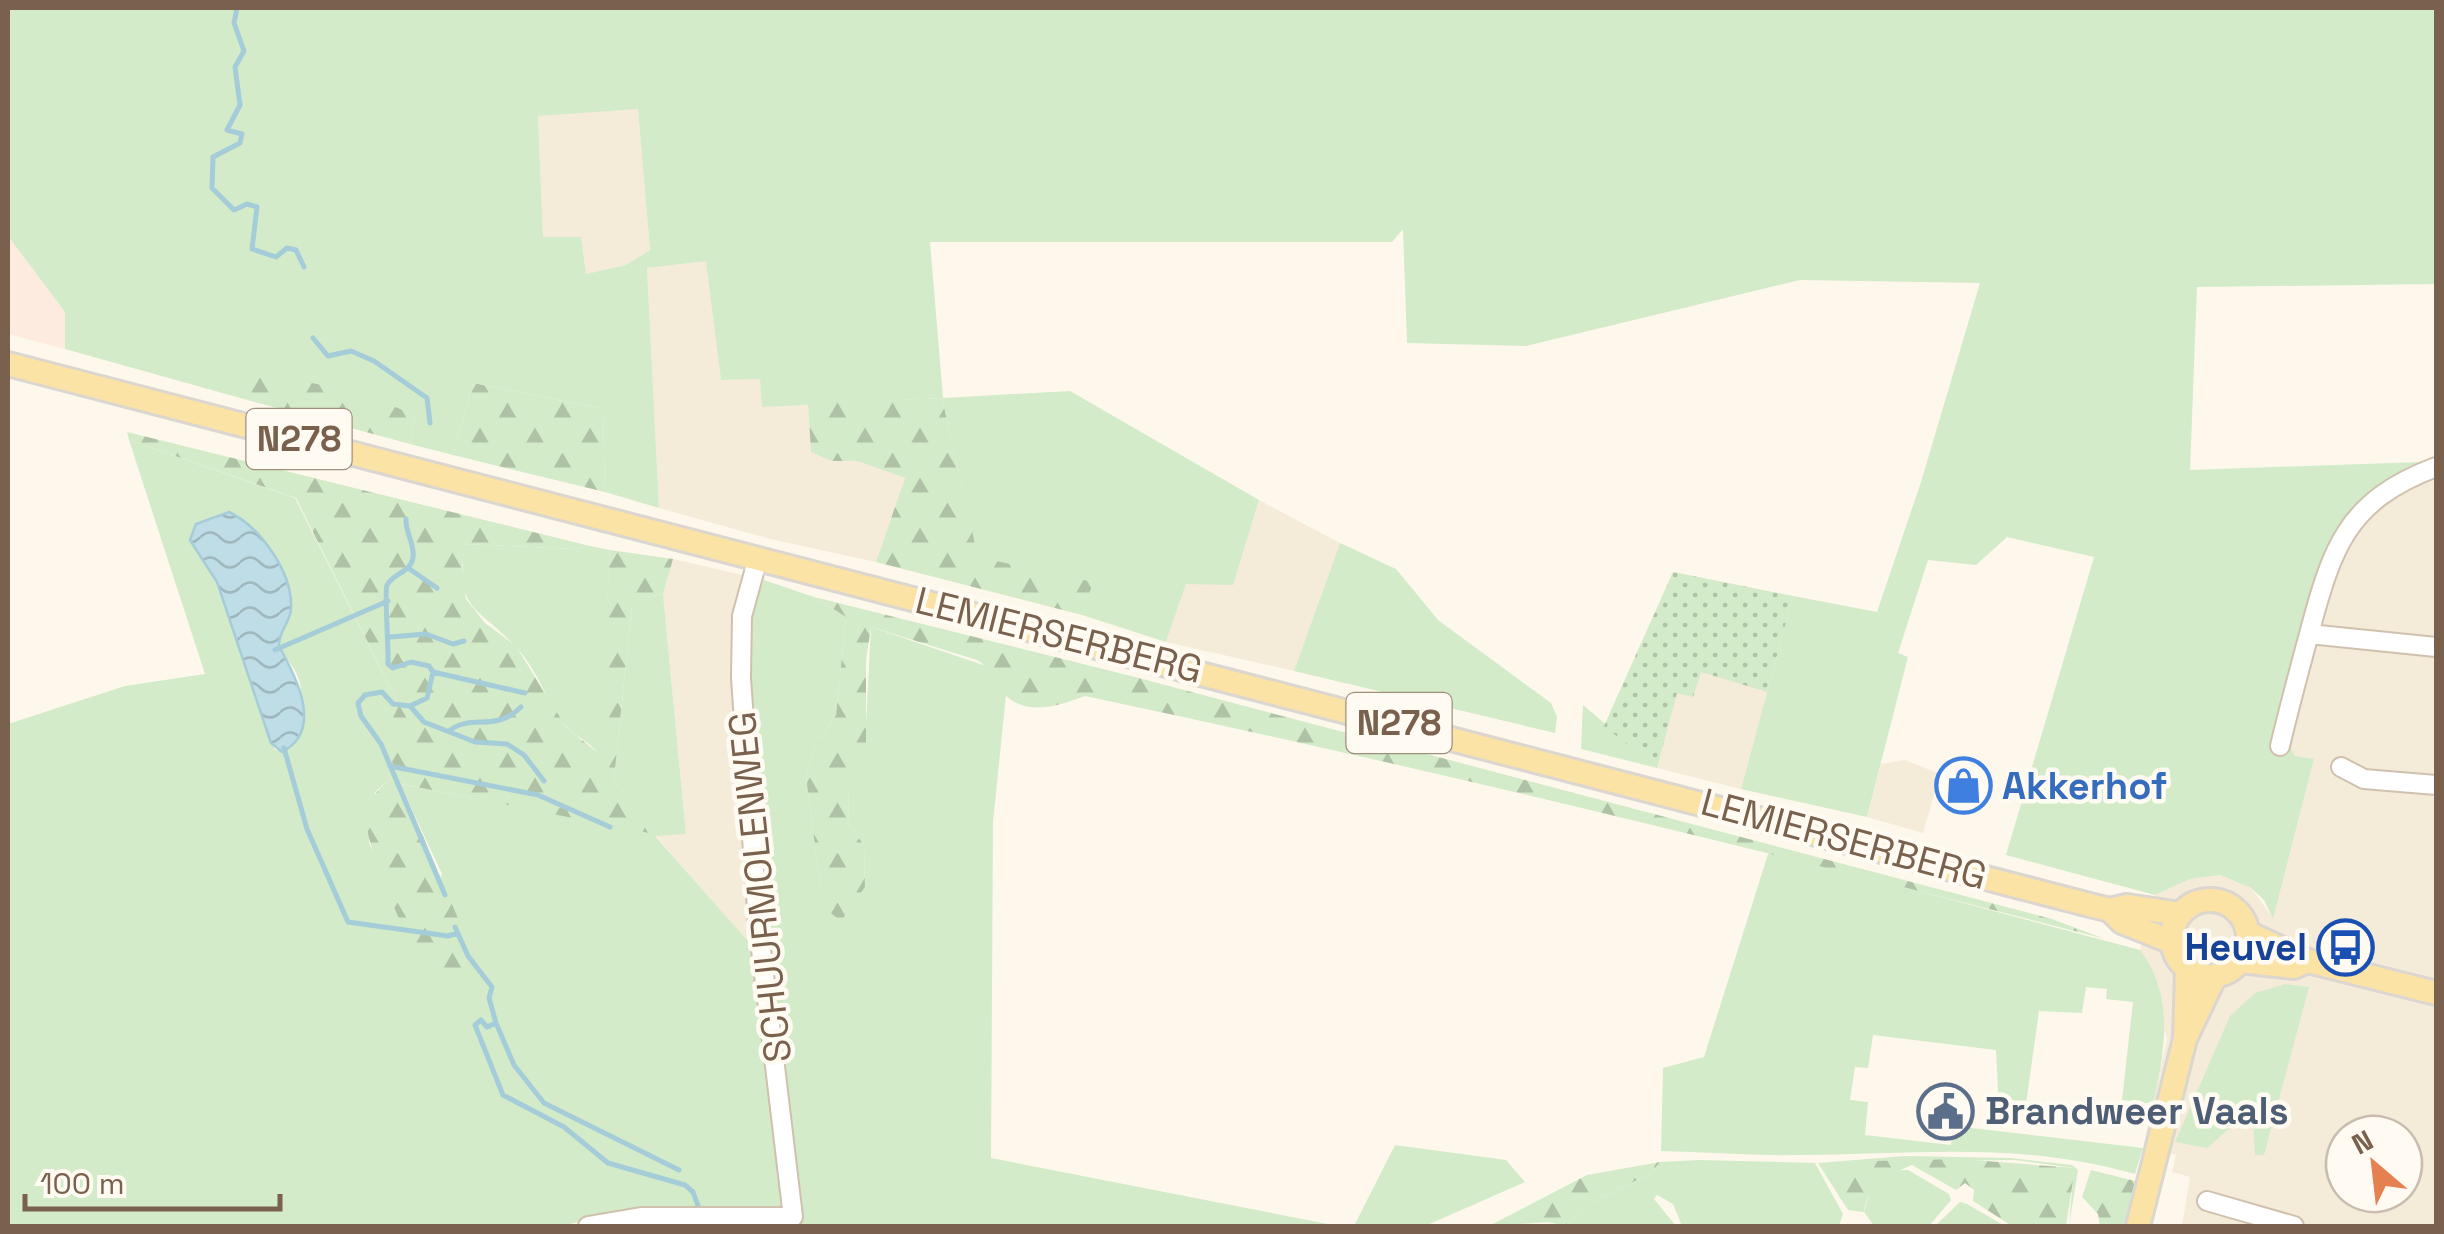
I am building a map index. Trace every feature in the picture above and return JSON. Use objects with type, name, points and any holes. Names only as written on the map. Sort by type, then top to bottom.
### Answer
[{"type":"main road","name":"LEMIERSERBERG","points":[[8,364],[2110,910],[2127,906],[2180,914]]},
{"type":"main road","name":"N278","points":[[2180,914],[2198,902],[2220,901],[2239,913],[2248,933],[2308,962],[2436,993]]},
{"type":"main road","name":"LEMIERSERBERG","points":[[2110,910],[2122,922],[2172,942]]},
{"type":"main road","points":[[2180,914],[2172,942],[2187,968],[2186,1040]]},
{"type":"main road","points":[[2138,1226],[2186,1040],[2216,976],[2240,961],[2248,933]]},
{"type":"main road","name":"N278","points":[[2240,961],[2294,968],[2308,962]]},
{"type":"main road","points":[[2187,968],[2216,976]]},
{"type":"street","points":[[2280,746],[2325,570],[2355,518],[2395,486],[2436,466]]},
{"type":"street","name":"SCHUURMOLENWEG","points":[[588,1226],[641,1216],[793,1217],[758,924],[741,678],[742,616],[758,558]]},
{"type":"street","points":[[2309,634],[2436,646]]},
{"type":"street","points":[[2341,767],[2364,780],[2436,785]]},
{"type":"street","points":[[2207,1201],[2294,1226]]},
{"type":"shaded area","points":[[638,109],[650,250],[626,265],[586,274],[581,238],[543,238],[538,115]]},
{"type":"shaded area","points":[[8,236],[65,312],[65,349],[8,334]]},
{"type":"shaded area","points":[[707,260],[721,380],[760,378],[763,407],[808,404],[811,452],[831,461],[857,461],[905,478],[876,562],[770,539],[659,508],[647,268]]},
{"type":"shaded area","points":[[2436,457],[2436,1226],[2182,1226],[2190,1177],[2172,1172],[2176,1155],[2143,1148],[2167,1039],[2140,950],[2155,895],[2189,879],[2220,875],[2251,888],[2273,918],[2314,759],[2295,756],[2279,725],[2313,588],[2326,552],[2345,524],[2397,476]]},
{"type":"shaded area","points":[[1259,500],[1340,543],[1294,671],[1166,642],[1186,584],[1233,584]]},
{"type":"shaded area","points":[[673,559],[764,580],[752,611],[763,959],[654,834],[686,833],[663,594]]},
{"type":"shaded area","points":[[1673,572],[1793,596],[1741,789],[1657,768],[1605,726]]},
{"type":"shaded area","points":[[1905,760],[1940,774],[1923,833],[1867,817],[1881,764]]},
{"type":"green space","points":[[8,8],[2436,8],[2436,284],[2197,287],[2190,470],[2420,462],[2384,487],[2356,514],[2334,543],[2306,609],[2279,725],[2295,756],[2314,759],[2273,919],[2264,900],[2251,888],[2220,875],[2190,879],[2155,895],[2006,855],[2094,557],[2007,537],[1976,565],[1928,560],[1898,653],[1908,657],[1867,817],[1741,789],[1793,596],[1877,612],[1921,482],[1980,283],[1800,280],[1526,346],[1407,343],[1403,229],[1392,242],[930,242],[943,398],[1070,391],[1259,500],[1233,585],[1186,584],[1166,642],[1082,615],[1092,582],[978,558],[942,398],[762,407],[760,379],[721,380],[706,261],[647,268],[659,508],[605,492],[603,409],[473,383],[453,455],[410,444],[415,415],[241,373],[233,396],[65,349],[65,312],[8,236]],"holes":[[[638,109],[650,250],[626,265],[586,274],[581,237],[543,237],[538,116]]]},
{"type":"green space","points":[[240,373],[329,387],[415,415],[410,444],[233,396]]},
{"type":"green space","points":[[473,383],[603,409],[605,492],[453,455]]},
{"type":"green space","points":[[942,398],[978,557],[1093,582],[1082,615],[876,562],[905,478],[857,461],[831,461],[811,452],[808,404]]},
{"type":"green space","points":[[127,432],[590,546],[573,549],[465,544],[462,567],[466,599],[485,623],[516,646],[566,727],[598,753],[610,550],[673,559],[663,594],[639,598],[632,605],[614,779],[654,834],[401,784],[468,942],[474,968],[469,989],[433,973],[416,952],[396,912],[366,822],[371,799],[396,774],[384,737],[399,705],[296,498],[129,440]]},
{"type":"green space","points":[[129,440],[295,498],[399,705],[385,737],[396,774],[375,792],[369,842],[410,941],[442,874],[400,784],[653,833],[614,779],[632,605],[639,598],[663,594],[686,834],[655,836],[762,957],[747,652],[752,611],[764,580],[814,597],[846,617],[836,715],[814,748],[806,777],[823,906],[840,920],[865,887],[864,845],[848,824],[849,789],[866,725],[871,627],[989,667],[1006,695],[993,822],[991,1158],[1338,1226],[873,1226],[706,1221],[706,1226],[635,1226],[698,1220],[638,1208],[561,1226],[8,1226],[8,724],[125,686],[205,674]],"holes":[[[210,566],[287,623],[281,649],[297,674],[300,698],[289,749],[275,750]]]},
{"type":"green space","points":[[1340,543],[1396,569],[1438,620],[1551,703],[1557,717],[1555,733],[1294,671]]},
{"type":"green space","points":[[464,544],[573,549],[590,546],[610,550],[599,755],[565,725],[523,655],[472,605],[463,583]]},
{"type":"green space","points":[[1673,572],[1793,596],[1767,692],[1701,672],[1693,697],[1677,693],[1657,768],[1604,726]]},
{"type":"green space","points":[[814,597],[1135,677],[2052,919],[2105,939],[1596,811],[1085,696],[1053,706],[1020,705],[1002,691],[977,660],[871,627],[866,660],[866,753],[849,789],[848,824],[864,845],[865,887],[841,921],[823,907],[806,777],[814,748],[836,715],[846,617]]},
{"type":"green space","points":[[1583,705],[1657,768],[1581,749]]},
{"type":"green space","points":[[1769,851],[2140,950],[2151,968],[2163,1005],[2161,1064],[2153,1104],[2122,1100],[2133,1002],[2106,999],[2107,989],[2086,987],[2082,1013],[2039,1011],[2024,1118],[1999,1111],[1996,1050],[1873,1035],[1868,1068],[1855,1067],[1850,1100],[1868,1102],[1865,1135],[1951,1145],[1954,1126],[2143,1148],[2135,1174],[2009,1153],[1782,1155],[1661,1151],[1663,1068],[1704,1057]]},
{"type":"green space","points":[[2285,984],[2309,987],[2264,1155],[2255,1155],[2253,1119],[2231,1127],[2207,1148],[2175,1142],[2230,1016],[2255,993]]},
{"type":"green space","points":[[1395,1145],[1506,1160],[1525,1182],[1425,1226],[1354,1226]]},
{"type":"green space","points":[[1905,1156],[2011,1158],[2072,1165],[2078,1170],[2069,1226],[2074,1168],[2015,1160],[1836,1162],[1848,1210],[1818,1163]]},
{"type":"green space","points":[[1960,1159],[2075,1168],[2066,1226],[2012,1226],[1973,1201],[1974,1190],[1965,1183],[1956,1190],[1912,1165],[1875,1186],[1864,1212],[1848,1210],[1835,1162]]},
{"type":"green space","points":[[1660,1162],[1815,1163],[1843,1214],[1839,1226],[1682,1226],[1673,1204],[1657,1195],[1654,1199],[1676,1226],[1566,1226],[1593,1202],[1651,1173]]},
{"type":"green space","points":[[1660,1162],[1651,1173],[1593,1202],[1566,1226],[1548,1222],[1489,1226],[1587,1175]]},
{"type":"green space","points":[[1908,1170],[1949,1194],[1951,1200],[1929,1226],[1874,1226],[1864,1212],[1870,1191],[1889,1171]]},
{"type":"green space","points":[[2091,1170],[2135,1181],[2124,1226],[2100,1226],[2098,1214],[2082,1197]]},
{"type":"green space","points":[[1960,1202],[1967,1204],[2005,1226],[1935,1226]]},
{"type":"water","points":[[229,512],[263,540],[287,580],[291,609],[279,646],[298,686],[304,716],[295,742],[282,752],[271,743],[217,582],[190,540],[196,524]]},
{"type":"waterway","points":[[237,8],[234,23],[244,51],[235,67],[240,105],[227,130],[242,134],[240,143],[213,157],[212,188],[234,210],[247,204],[257,207],[252,249],[276,257],[287,248],[296,250],[304,267]]},
{"type":"waterway","points":[[313,338],[328,356],[351,351],[374,361],[427,398],[430,423]]},
{"type":"waterway","points":[[406,519],[413,558],[409,567],[387,585],[388,664],[393,668],[411,662],[429,666],[433,672],[427,698],[410,706],[393,704],[382,692],[365,695],[358,703],[361,716],[381,744],[445,895]]},
{"type":"waterway","points":[[408,568],[437,588]]},
{"type":"waterway","points":[[275,650],[388,601]]},
{"type":"waterway","points":[[390,637],[426,634],[453,644],[464,641]]},
{"type":"waterway","points":[[433,672],[525,693]]},
{"type":"waterway","points":[[410,706],[424,722],[475,742],[507,744],[524,755],[544,781]]},
{"type":"waterway","points":[[449,731],[466,723],[502,719],[521,707]]},
{"type":"waterway","points":[[284,748],[307,829],[348,922],[448,936],[458,933]]},
{"type":"waterway","points":[[390,766],[538,795],[610,827]]},
{"type":"waterway","points":[[455,927],[468,956],[492,987],[489,998],[496,1023],[487,1027],[481,1020],[475,1025],[503,1095],[564,1127],[608,1163],[685,1185],[693,1192],[700,1211]]},
{"type":"waterway","points":[[496,1023],[514,1065],[544,1103],[679,1170]]},
{"type":"place","name":"Akkerhof","points":[[1963,786]]},
{"type":"place","name":"Heuvel","points":[[2346,947]]},
{"type":"place","name":"Brandweer Vaals","points":[[1946,1111]]}]
